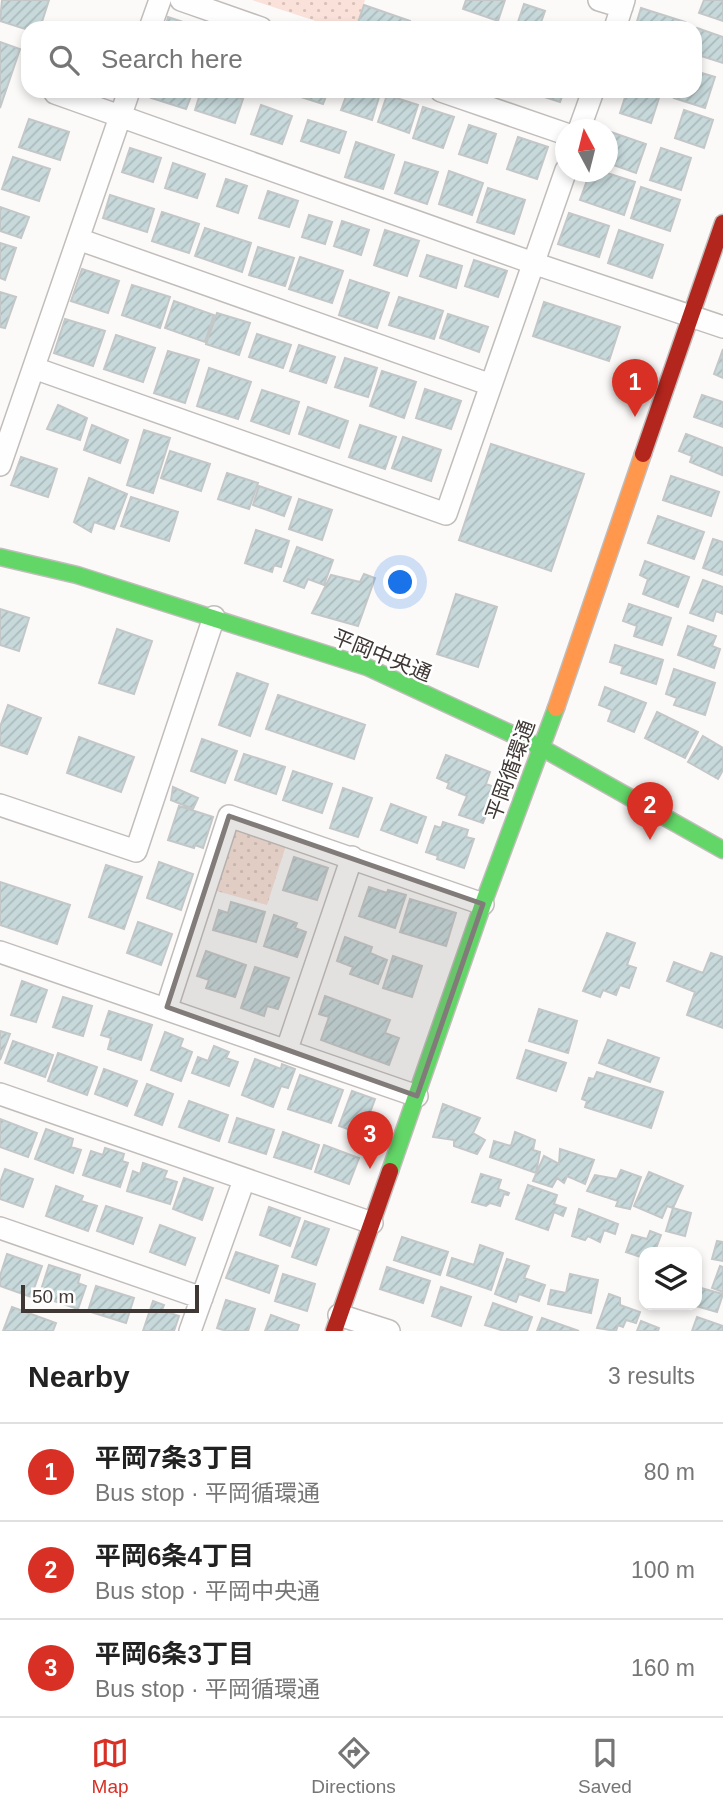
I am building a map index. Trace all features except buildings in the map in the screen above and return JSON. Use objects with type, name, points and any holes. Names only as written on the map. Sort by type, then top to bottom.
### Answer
[{"type":"street","points":[[152,21],[160,0]]},
{"type":"street","points":[[181,0],[241,21]]},
{"type":"street","points":[[599,0],[623,4],[617,21]]},
{"type":"street","points":[[69,98],[533,263],[723,327]]},
{"type":"street","points":[[0,465],[126,98]]},
{"type":"street","points":[[461,98],[555,131]]},
{"type":"street","points":[[583,119],[590,98]]},
{"type":"street","points":[[34,368],[446,513],[561,182]]},
{"type":"street","name":"平岡循環通","points":[[337,1323],[483,904],[542,748],[723,223]]},
{"type":"street","points":[[78,239],[491,385]]},
{"type":"street","name":"平岡中央通","points":[[0,557],[77,575],[367,667],[542,748],[723,850]]},
{"type":"street","points":[[0,805],[136,851],[214,617]]},
{"type":"street","points":[[167,1007],[229,816],[483,904]]},
{"type":"street","points":[[287,1049],[352,858]]},
{"type":"street","points":[[0,952],[167,1007],[417,1096]]},
{"type":"street","points":[[0,1094],[372,1223]]},
{"type":"street","points":[[190,1331],[244,1180]]},
{"type":"street","points":[[0,1228],[202,1298]]},
{"type":"street","points":[[337,1323],[389,1331]]},
{"type":"highlighted area","points":[[229,816],[483,904],[417,1096],[167,1007]]},
{"type":"shaded area","points":[[252,0],[365,0],[358,21],[316,21]]},
{"type":"shaded area","points":[[229,816],[289,836],[267,905],[206,888]]},
{"type":"traffic: fast","points":[[0,557],[77,575],[367,667],[542,748],[723,850]]},
{"type":"traffic: fast","points":[[390,1171],[483,904],[556,708]]},
{"type":"traffic: slow","points":[[556,708],[643,454]]},
{"type":"traffic: jam","points":[[643,454],[723,223]]},
{"type":"traffic: jam","points":[[334,1331],[390,1171]]},
{"type":"place","name":"平岡7条3丁目","points":[[635,417]]},
{"type":"place","name":"平岡6条4丁目","points":[[650,840]]},
{"type":"place","name":"平岡6条3丁目","points":[[370,1169]]}]
